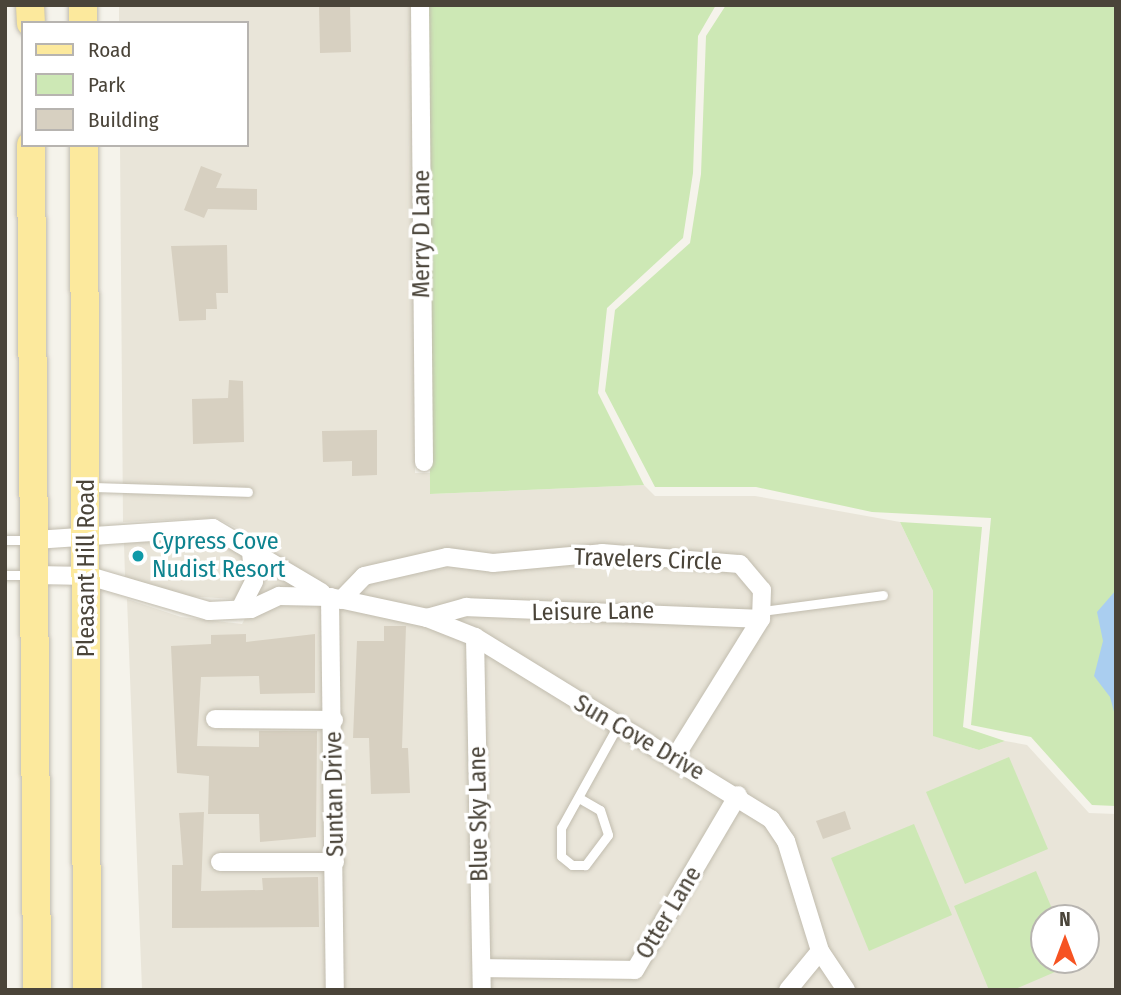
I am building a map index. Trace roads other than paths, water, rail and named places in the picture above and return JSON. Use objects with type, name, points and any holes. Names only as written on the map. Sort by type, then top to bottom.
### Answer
[{"type":"main road","points":[[32,147],[37,990]]},
{"type":"main road","name":"Pleasant Hill Road","points":[[84,147],[89,576],[87,990]]},
{"type":"street","name":"Merry D Lane","points":[[420,5],[424,462]]},
{"type":"street","name":"Sun Cove Drive","points":[[35,540],[88,533],[214,528],[336,599]]},
{"type":"street","points":[[240,609],[254,581],[251,551]]},
{"type":"street","name":"Travelers Circle","points":[[336,599],[364,576],[447,557],[493,562],[602,553],[740,564],[762,590],[761,615]]},
{"type":"street","name":"Sun Cove Drive","points":[[35,575],[89,576],[182,606],[240,609],[278,596],[336,599],[427,618],[475,637],[617,727],[738,795],[771,819],[786,841],[820,951],[846,990]]},
{"type":"street","name":"Suntan Drive","points":[[335,990],[336,599]]},
{"type":"street","name":"Leisure Lane","points":[[427,618],[466,607],[761,615]]},
{"type":"street","points":[[674,759],[761,615]]},
{"type":"street","name":"Blue Sky Lane","points":[[475,637],[482,990]]},
{"type":"street","points":[[215,719],[334,720]]},
{"type":"street","name":"Otter Lane","points":[[482,968],[635,970],[738,795]]},
{"type":"street","points":[[220,862],[335,862]]},
{"type":"street","points":[[788,990],[820,951]]},
{"type":"lane","points":[[88,486],[248,492]]},
{"type":"lane","points":[[5,540],[35,540]]},
{"type":"lane","points":[[5,575],[35,575]]},
{"type":"lane","points":[[761,615],[883,595]]},
{"type":"lane","points":[[579,798],[600,810],[608,835],[585,865],[572,865],[561,856],[559,842],[579,798],[617,727]]},
{"type":"water","points":[[1116,590],[1116,719],[1110,697],[1094,676],[1103,641],[1097,612]]},
{"type":"place","name":"Cypress Cove Nudist Resort","points":[[138,556]]}]
